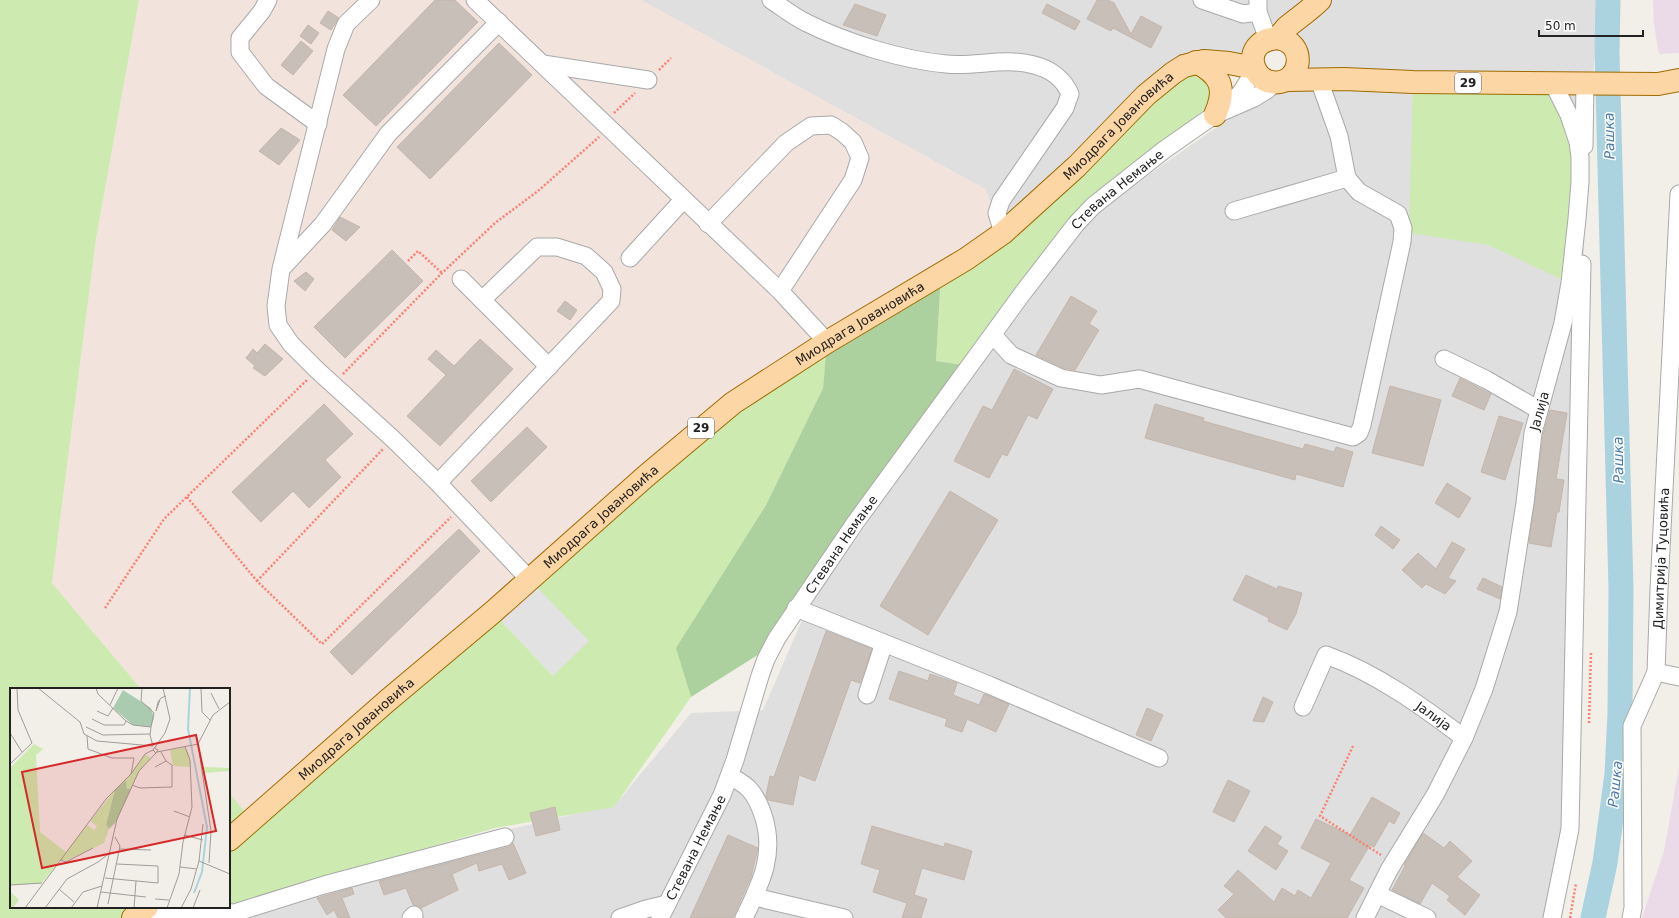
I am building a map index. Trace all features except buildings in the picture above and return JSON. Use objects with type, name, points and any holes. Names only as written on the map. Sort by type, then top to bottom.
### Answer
[{"type":"main road","points":[[1262,52],[1317,4]]},
{"type":"main road","points":[[1281,81],[1295,71],[1302,35],[1317,4]]},
{"type":"main road","name":"29","points":[[1200,62],[1229,63],[1262,52],[1284,39],[1291,44],[1298,59]]},
{"type":"main road","name":"29","points":[[1262,52],[1263,79],[1281,81],[1344,79],[1413,82],[1673,84]]},
{"type":"main road","points":[[1298,59],[1322,73],[1344,79]]},
{"type":"main road","name":"Миодрага Јовановића","points":[[230,839],[387,701],[493,612],[720,412],[754,388],[966,259],[1003,233],[1077,166],[1146,95],[1184,66],[1200,62]]},
{"type":"main road","points":[[1200,62],[1213,72],[1220,86],[1221,98],[1218,114]]},
{"type":"street","points":[[268,0],[262,11],[240,38],[240,52],[266,86],[318,124]]},
{"type":"street","points":[[371,0],[346,24],[336,49],[281,269],[276,306],[278,326],[292,344],[317,370],[393,439],[438,483],[529,579]]},
{"type":"street","points":[[475,0],[708,224],[780,291],[828,342]]},
{"type":"street","points":[[771,0],[807,23],[856,43],[896,56],[946,64],[972,66],[1003,61],[1018,62],[1034,65],[1053,73],[1066,83],[1070,94],[1065,108],[1001,201],[997,213],[1003,233]]},
{"type":"street","points":[[1202,0],[1244,14],[1248,14],[1258,6]]},
{"type":"street","points":[[1218,114],[1238,96],[1262,52],[1258,6]]},
{"type":"street","points":[[281,269],[323,224],[388,134],[499,22]]},
{"type":"street","points":[[543,64],[648,80]]},
{"type":"street","points":[[993,335],[1011,355],[1061,378],[1101,385],[1140,379],[1353,437],[1359,433],[1402,242],[1403,228],[1398,214],[1359,192],[1347,178],[1339,136],[1319,80]]},
{"type":"street","name":"Стевана Немање","points":[[664,911],[716,808],[730,776],[766,659],[777,638],[855,523],[993,335],[1076,224],[1093,206],[1164,150],[1218,114],[1243,104],[1281,81]]},
{"type":"street","name":"Јалија","points":[[1365,918],[1393,862],[1434,795],[1464,738],[1484,689],[1508,612],[1525,503],[1533,433],[1566,309],[1574,254],[1580,182],[1580,157],[1575,129],[1553,83]]},
{"type":"street","points":[[1552,918],[1570,828],[1589,84]]},
{"type":"street","points":[[708,224],[786,143],[812,126],[830,125],[842,132],[853,142],[860,158],[852,180],[780,291]]},
{"type":"street","points":[[1234,211],[1347,178]]},
{"type":"street","name":"Димитрија Туцовића","points":[[1631,918],[1633,908],[1632,726],[1656,672],[1679,194]]},
{"type":"street","points":[[630,258],[683,200]]},
{"type":"street","points":[[438,483],[611,301],[612,289],[604,272],[586,256],[557,247],[536,247],[482,300]]},
{"type":"street","points":[[461,279],[549,367]]},
{"type":"street","points":[[1444,359],[1487,380],[1539,410]]},
{"type":"street","points":[[796,608],[989,685],[1158,758]]},
{"type":"street","points":[[868,695],[884,643]]},
{"type":"street","name":"Јалија","points":[[1303,707],[1326,655],[1342,661],[1383,683],[1424,708],[1464,738]]},
{"type":"street","points":[[1656,672],[1679,677]]},
{"type":"street","points":[[730,776],[750,789],[767,825],[769,838],[767,859],[754,897],[744,918]]},
{"type":"street","points":[[141,912],[208,910],[234,913],[248,910],[324,885],[505,837]]},
{"type":"street","points":[[1377,894],[1427,918]]},
{"type":"street","points":[[754,897],[844,918]]},
{"type":"street","points":[[620,918],[639,911],[664,911]]},
{"type":"path","points":[[333,384],[442,273],[495,223],[538,191],[609,128]]},
{"type":"path","points":[[408,261],[418,251],[442,273]]},
{"type":"path","points":[[105,608],[164,519],[317,370]]},
{"type":"path","points":[[257,581],[393,439]]},
{"type":"path","points":[[187,496],[257,581],[322,644],[462,507]]},
{"type":"path","points":[[1353,746],[1320,816],[1393,862]]},
{"type":"shaded area","points":[[139,0],[641,0],[985,189],[1003,233],[252,821],[230,794],[230,688],[140,688],[52,583],[96,239]]},
{"type":"shaded area","points":[[641,0],[1597,0],[1593,83],[1305,80],[1298,57],[1260,44],[1229,63],[1003,233],[985,189]]},
{"type":"shaded area","points":[[1653,0],[1679,0],[1679,53],[1659,54],[1654,25]]},
{"type":"shaded area","points":[[1283,81],[1587,93],[1584,232],[1585,543],[1569,865],[1558,918],[186,918],[222,908],[230,908],[230,906],[497,832],[615,805],[691,713],[763,710],[809,604],[1017,313],[1095,212]]},
{"type":"shaded area","points":[[529,579],[589,641],[553,676],[493,612]]},
{"type":"shaded area","points":[[1679,767],[1679,918],[1642,918],[1664,851]]},
{"type":"green space","points":[[0,0],[139,0],[96,239],[52,583],[140,688],[10,688],[10,908],[146,908],[133,918],[0,918]]},
{"type":"green space","points":[[1196,62],[1219,104],[1106,195],[970,366],[936,361],[941,273]]},
{"type":"green space","points":[[1413,82],[1553,83],[1575,129],[1570,283],[1488,245],[1409,233]]},
{"type":"green space","points":[[941,273],[936,361],[970,366],[772,646],[691,697],[676,648],[766,505],[823,388],[827,342]]},
{"type":"green space","points":[[827,342],[823,388],[766,505],[677,648],[691,697],[614,807],[495,828],[230,905],[230,794],[252,820],[493,612],[553,676],[529,579]]},
{"type":"waterway","name":"Рашка","points":[[1593,918],[1605,863],[1617,774],[1620,713],[1621,589],[1607,52],[1608,0]]}]
